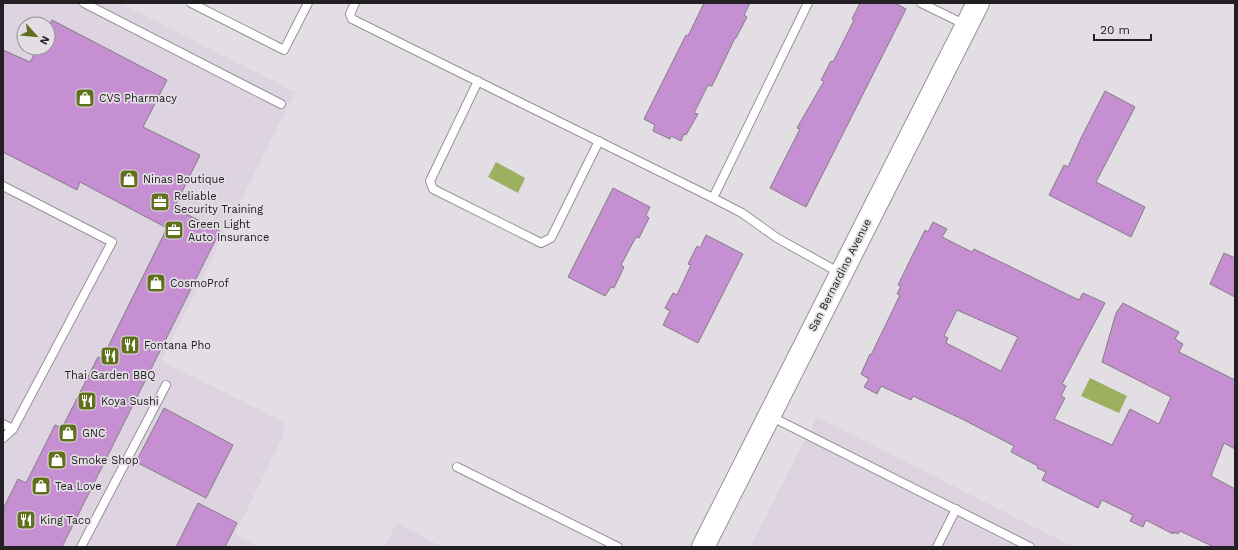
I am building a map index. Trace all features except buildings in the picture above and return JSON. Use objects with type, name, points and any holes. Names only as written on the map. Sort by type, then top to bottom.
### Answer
[{"type":"main road","name":"San Bernardino Avenue","points":[[702,547],[978,3]]},
{"type":"lane","points":[[84,3],[281,104]]},
{"type":"lane","points":[[192,3],[284,50],[308,3]]},
{"type":"lane","points":[[355,3],[350,14],[352,19],[742,213],[777,238],[841,274]]},
{"type":"lane","points":[[713,198],[808,3]]},
{"type":"lane","points":[[921,3],[967,25]]},
{"type":"lane","points":[[478,81],[430,181],[433,189],[534,240],[541,243],[551,238],[599,141]]},
{"type":"lane","points":[[3,186],[112,242],[13,429],[3,438]]},
{"type":"lane","points":[[81,547],[166,385]]},
{"type":"lane","points":[[769,415],[1030,547]]},
{"type":"lane","points":[[3,424],[13,429]]},
{"type":"lane","points":[[457,467],[618,547]]},
{"type":"lane","points":[[937,547],[956,509]]},
{"type":"shaded area","points":[[3,3],[120,3],[295,92],[161,361],[284,422],[283,436],[235,534],[259,547],[3,547]]},
{"type":"shaded area","points":[[496,162],[525,178],[518,193],[488,177]]},
{"type":"shaded area","points":[[1090,378],[1127,396],[1119,413],[1081,396]]},
{"type":"shaded area","points":[[817,417],[1074,547],[750,547]]},
{"type":"shaded area","points":[[397,523],[442,547],[384,547]]},
{"type":"place","name":"CVS Pharmacy","points":[[85,98]]},
{"type":"place","name":"Ninas Boutique","points":[[129,179]]},
{"type":"place","name":"Reliable Security Training","points":[[160,202]]},
{"type":"place","name":"Green Light Auto Insurance","points":[[174,230]]},
{"type":"place","name":"CosmoProf","points":[[156,283]]},
{"type":"place","name":"Fontana Pho","points":[[130,345]]},
{"type":"place","name":"Thai Garden BBQ","points":[[110,356]]},
{"type":"place","name":"Koya Sushi","points":[[87,401]]},
{"type":"place","name":"GNC","points":[[68,433]]},
{"type":"place","name":"Smoke Shop","points":[[57,460]]},
{"type":"place","name":"Tea Love","points":[[41,486]]},
{"type":"place","name":"King Taco","points":[[26,520]]}]
